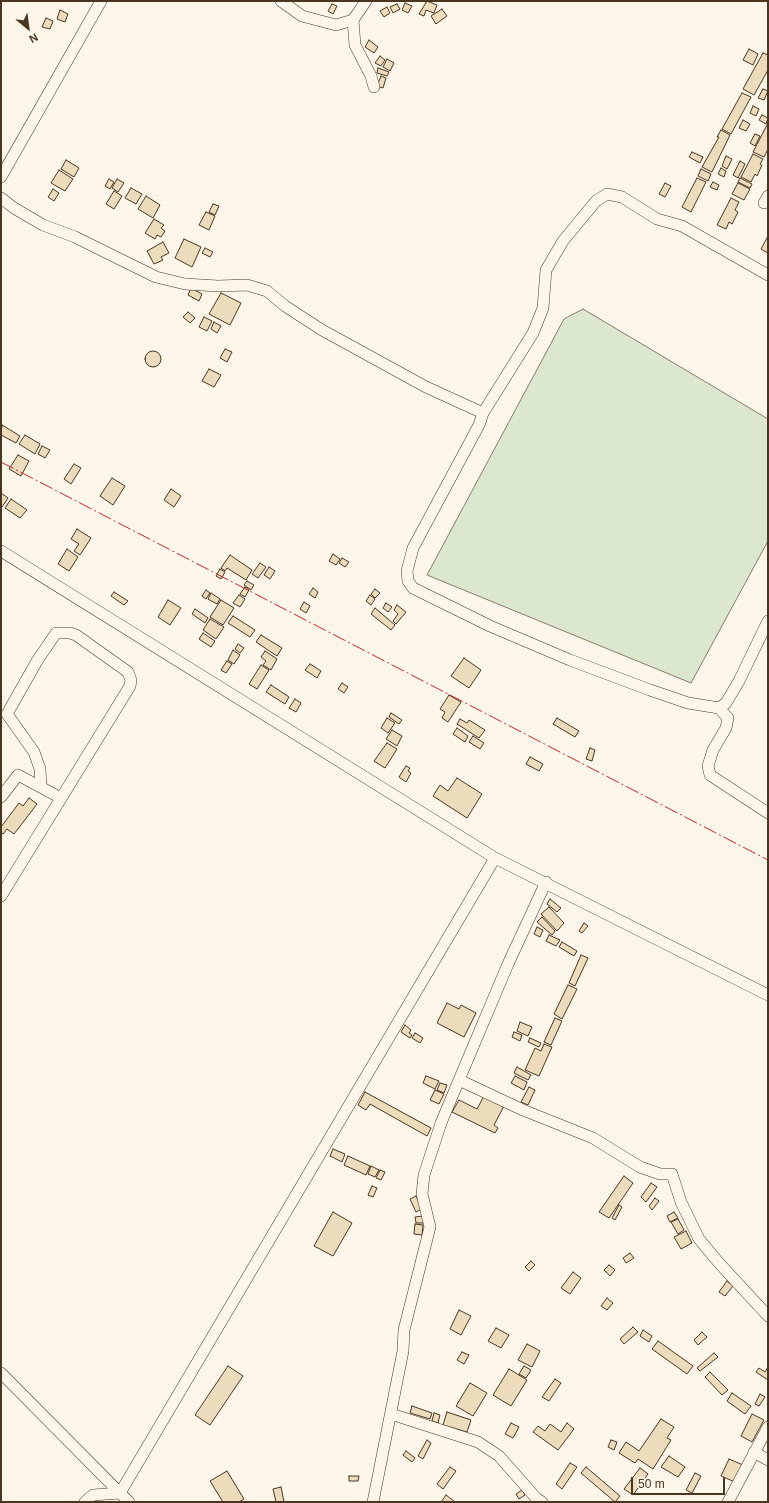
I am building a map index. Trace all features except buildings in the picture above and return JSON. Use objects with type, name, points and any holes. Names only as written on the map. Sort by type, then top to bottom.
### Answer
[{"type":"street","points":[[1,177],[101,1]]},
{"type":"street","points":[[281,1],[302,16],[336,26],[353,20],[366,1]]},
{"type":"street","points":[[353,20],[355,45],[371,76],[374,87]]},
{"type":"street","points":[[768,275],[682,226],[657,219],[622,197],[607,194],[596,201],[563,240],[546,270],[543,308],[533,333],[483,413],[479,424],[413,548],[407,571],[408,581],[413,588],[490,626],[570,660],[650,690],[688,703],[719,708],[728,718],[726,728],[713,750],[708,766],[710,775],[768,813]]},
{"type":"street","points":[[1,198],[14,208],[42,225],[75,237],[156,277],[185,284],[218,286],[246,285],[267,291],[285,306],[322,330],[426,387],[483,413]]},
{"type":"street","points":[[1,551],[494,858],[546,882],[768,994]]},
{"type":"street","points":[[719,708],[726,703],[768,621]]},
{"type":"street","points":[[1,896],[130,686],[131,680],[128,672],[76,635],[70,633],[56,633],[21,686],[7,714],[34,752],[40,769],[41,787]]},
{"type":"street","points":[[1,797],[18,775],[61,798]]},
{"type":"street","points":[[120,1493],[494,858]]},
{"type":"street","points":[[373,1502],[403,1351],[404,1330],[430,1227],[422,1194],[424,1175],[459,1080],[508,964],[546,882]]},
{"type":"street","points":[[459,1080],[523,1110],[593,1138],[640,1167],[660,1174],[672,1174],[681,1202],[699,1239],[768,1316]]},
{"type":"street","points":[[1,1373],[129,1502]]},
{"type":"street","points":[[391,1414],[478,1442],[499,1456],[536,1498],[542,1502]]},
{"type":"street","points":[[728,1502],[768,1427]]},
{"type":"street","points":[[754,1452],[768,1460]]},
{"type":"street","points":[[85,1502],[93,1495],[120,1493]]},
{"type":"green space","points":[[583,309],[768,419],[768,541],[691,683],[427,575],[564,319]]},
{"type":"power","points":[[1,462],[768,860]]}]
